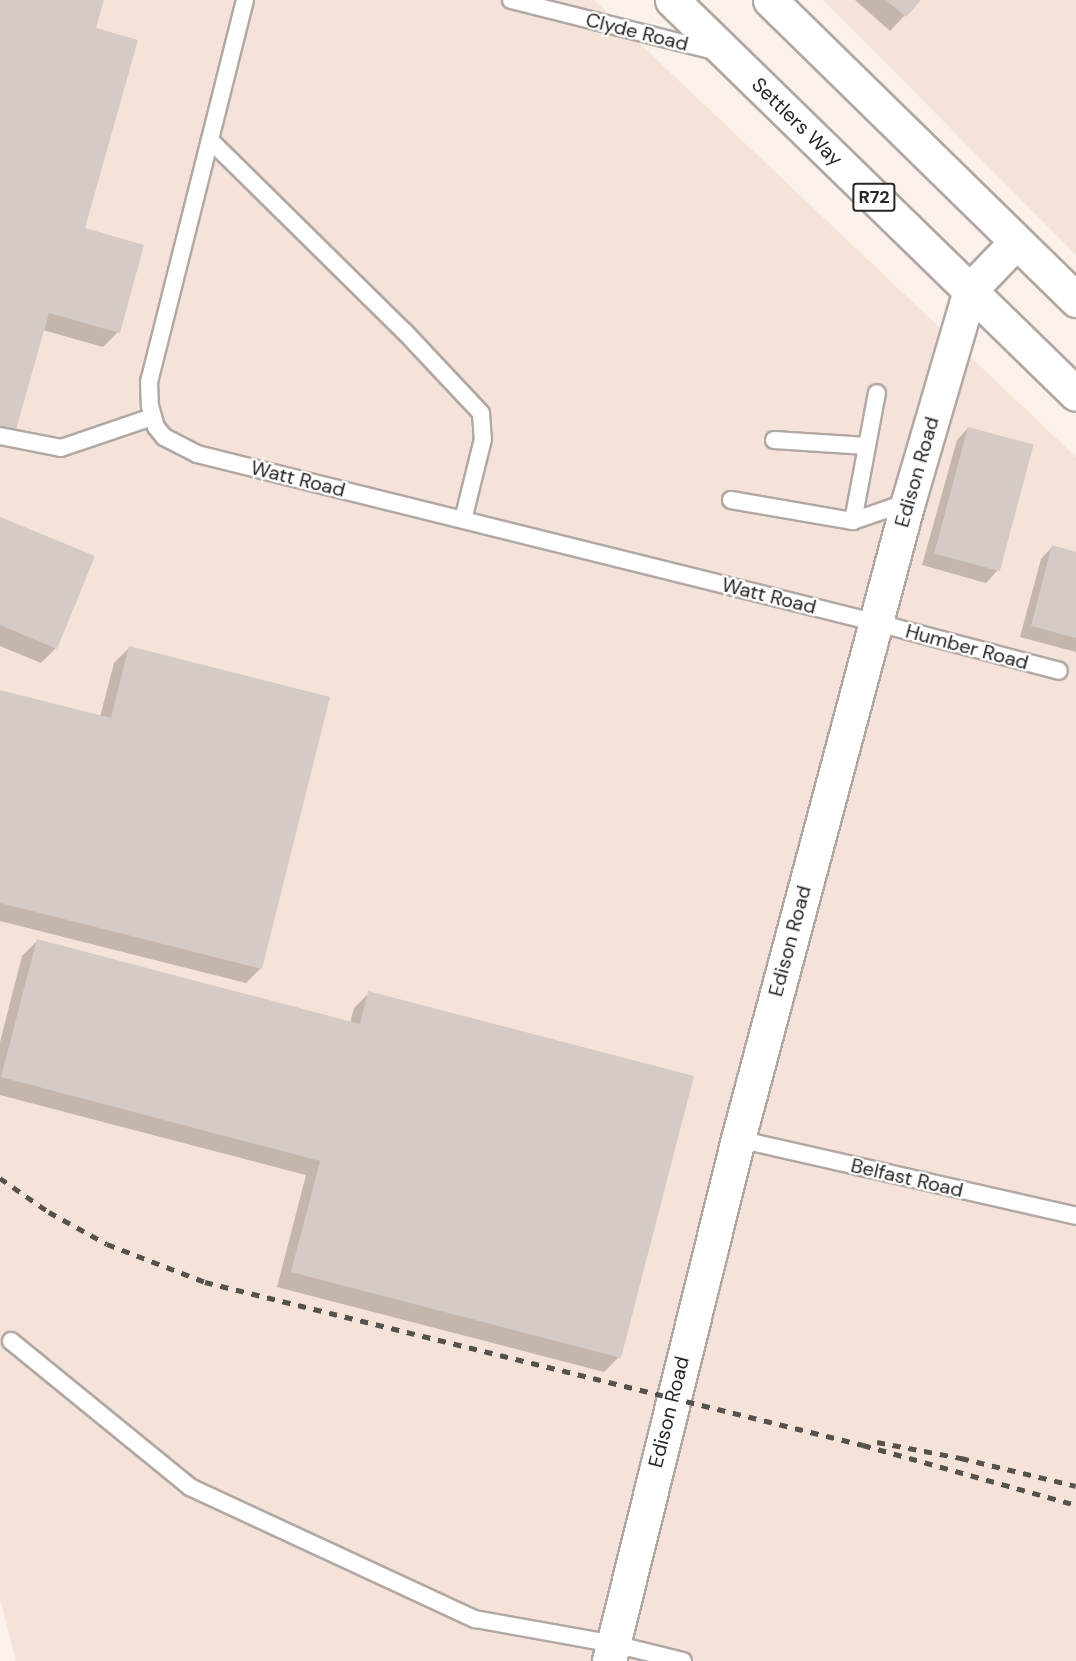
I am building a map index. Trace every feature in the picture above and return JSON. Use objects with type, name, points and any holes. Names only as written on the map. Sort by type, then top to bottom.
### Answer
[{"type":"street","name":"Settlers Way","points":[[672,0],[1076,394]]},
{"type":"street","points":[[770,0],[1076,300]]},
{"type":"street","name":"Edison Road","points":[[611,1652],[738,1139],[874,622],[908,502],[970,290],[1016,242]]},
{"type":"lane","points":[[0,436],[61,448],[152,417],[149,381],[245,0]]},
{"type":"lane","name":"Clyde Road","points":[[511,0],[728,55]]},
{"type":"lane","points":[[210,140],[404,331],[481,413],[483,439],[463,520]]},
{"type":"lane","points":[[853,521],[876,393]]},
{"type":"lane","name":"Watt Road","points":[[152,417],[164,437],[197,454],[874,622]]},
{"type":"lane","points":[[774,440],[867,446]]},
{"type":"lane","points":[[731,500],[853,521],[908,502]]},
{"type":"lane","name":"Humber Road","points":[[874,622],[1059,671]]},
{"type":"lane","name":"Belfast Road","points":[[738,1139],[1076,1216]]},
{"type":"lane","points":[[11,1341],[190,1487],[475,1619],[611,1652],[683,1661]]},
{"type":"shaded area","points":[[0,0],[594,0],[1076,457],[1076,1661],[16,1661],[0,1599]]},
{"type":"shaded area","points":[[823,0],[1076,0],[1076,255]]},
{"type":"building","points":[[0,0],[104,0],[96,28],[138,40],[85,228],[144,245],[120,333],[49,313],[15,433],[0,429]]},
{"type":"building","points":[[886,0],[921,0],[906,17]]},
{"type":"building","points":[[968,427],[1034,445],[1000,571],[934,554]]},
{"type":"building","points":[[0,517],[95,556],[57,649],[0,625]]},
{"type":"building","points":[[1052,545],[1076,552],[1076,638],[1031,626]]},
{"type":"building","points":[[129,646],[330,697],[262,969],[0,903],[0,690],[111,718]]},
{"type":"building","points":[[37,939],[360,1024],[368,991],[694,1076],[621,1358],[291,1272],[320,1161],[1,1077]]},
{"type":"railway","points":[[0,1178],[49,1212],[107,1244],[205,1282],[863,1445],[1076,1505]]},
{"type":"railway","points":[[877,1442],[961,1458],[1076,1486]]}]
